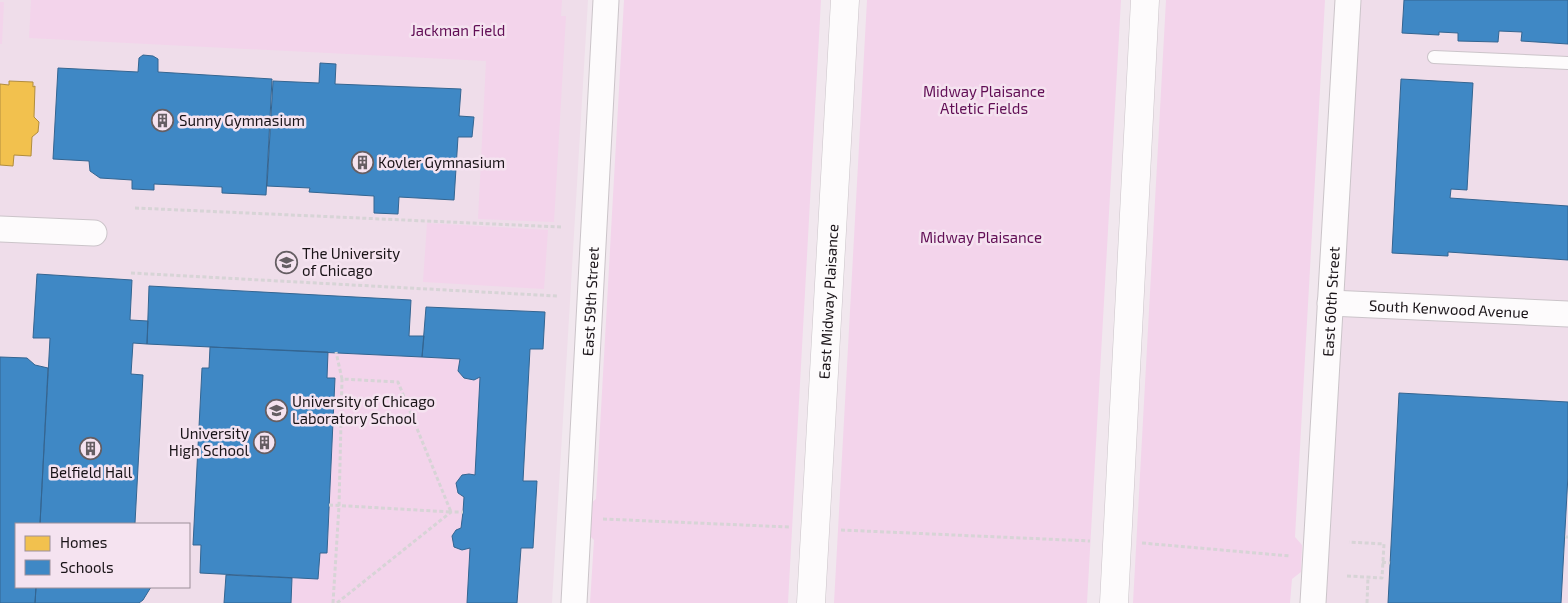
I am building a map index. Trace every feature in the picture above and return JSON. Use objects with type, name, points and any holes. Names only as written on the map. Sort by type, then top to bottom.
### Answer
[{"type":"street","name":"East 59th Street","points":[[574,603],[606,0]]},
{"type":"street","name":"East Midway Plaisance","points":[[811,603],[845,0]]},
{"type":"street","points":[[1114,603],[1145,0]]},
{"type":"street","name":"East 60th Street","points":[[1313,603],[1348,0]]},
{"type":"street","points":[[0,229],[94,233]]},
{"type":"street","name":"South Kenwood Avenue","points":[[1330,303],[1568,314]]},
{"type":"lane","points":[[1434,57],[1568,63]]},
{"type":"path","points":[[135,208],[561,227]]},
{"type":"path","points":[[131,273],[557,296]]},
{"type":"path","points":[[332,603],[339,506],[342,379],[336,352]]},
{"type":"path","points":[[342,379],[398,382],[451,512]]},
{"type":"path","points":[[329,505],[462,512]]},
{"type":"path","points":[[337,603],[451,512]]},
{"type":"path","points":[[598,519],[792,527]]},
{"type":"path","points":[[849,530],[1090,541]]},
{"type":"path","points":[[1347,576],[1382,578],[1384,544],[1349,542]]},
{"type":"path","points":[[1136,543],[1292,556]]},
{"type":"path","points":[[1382,562],[1390,563]]},
{"type":"path","points":[[1367,603],[1368,577]]},
{"type":"shaded area","name":"The University of Chicago","points":[[0,0],[588,0],[552,603],[0,603]]},
{"type":"shaded area","points":[[1361,0],[1568,0],[1568,603],[1326,603]]},
{"type":"green space","name":"Jackman Field","points":[[31,0],[562,0],[561,16],[566,16],[554,222],[478,219],[486,61],[29,38]]},
{"type":"green space","points":[[624,0],[821,0],[788,603],[590,603],[594,540],[588,534],[590,504],[596,499]]},
{"type":"green space","name":"Midway Plaisance","points":[[867,0],[1121,0],[1087,603],[834,603]]},
{"type":"green space","points":[[1166,0],[1325,0],[1295,537],[1302,545],[1301,572],[1292,579],[1290,603],[1133,603]]},
{"type":"green space","points":[[0,2],[4,2],[2,44],[0,44]]},
{"type":"green space","points":[[427,223],[548,230],[544,289],[423,282]]},
{"type":"green space","points":[[328,352],[460,359],[458,371],[463,378],[474,380],[480,377],[475,475],[462,475],[456,483],[458,493],[464,497],[461,528],[456,530],[452,536],[454,547],[462,550],[470,548],[467,603],[291,603],[292,578],[318,579],[320,553],[327,553],[335,378],[327,378]]},
{"type":"building: Homes","points":[[9,81],[33,82],[33,87],[35,86],[34,117],[39,122],[38,132],[32,137],[31,156],[14,155],[13,166],[0,165],[0,84],[9,85]]},
{"type":"building: Schools","points":[[1404,0],[1568,0],[1568,44],[1521,41],[1522,32],[1499,31],[1498,42],[1458,41],[1458,33],[1439,32],[1439,35],[1402,33]]},
{"type":"building: Schools","name":"Sunny Gymnasium","points":[[143,55],[153,56],[158,59],[158,72],[272,79],[266,195],[222,193],[222,187],[154,184],[154,190],[132,189],[132,180],[100,178],[90,171],[89,161],[53,159],[58,68],[138,72],[139,58]]},
{"type":"building: Schools","name":"Kovler Gymnasium","points":[[320,63],[336,64],[335,84],[461,89],[459,116],[474,117],[472,137],[458,137],[454,200],[399,197],[398,214],[374,213],[374,196],[309,192],[310,188],[267,186],[273,81],[319,83]]},
{"type":"building: Schools","points":[[1401,79],[1473,83],[1467,190],[1451,189],[1450,198],[1568,206],[1568,260],[1448,252],[1448,256],[1392,253]]},
{"type":"building: Schools","name":"Belfield Hall","points":[[37,274],[132,280],[130,320],[148,321],[147,344],[133,343],[131,374],[143,375],[135,523],[40,523],[50,338],[33,338]]},
{"type":"building: Schools","points":[[149,286],[411,300],[409,336],[424,336],[422,357],[147,344]]},
{"type":"building: Schools","points":[[426,307],[545,312],[543,349],[530,349],[523,481],[537,481],[533,548],[521,548],[517,603],[467,603],[470,548],[462,550],[454,547],[452,536],[456,530],[461,528],[463,512],[464,497],[458,493],[456,483],[462,475],[475,475],[480,377],[474,380],[464,378],[458,371],[460,359],[422,357]]},
{"type":"building: Schools","name":"University High School","points":[[210,347],[328,352],[327,378],[335,378],[327,553],[320,553],[318,579],[200,573],[201,545],[193,545],[202,368],[209,368]]},
{"type":"building: Schools","points":[[0,357],[27,358],[35,365],[48,368],[40,523],[15,523],[15,588],[36,588],[35,603],[0,603]]},
{"type":"building: Schools","points":[[1399,393],[1568,402],[1568,475],[1561,603],[1388,603]]},
{"type":"building: Schools","points":[[226,575],[292,578],[291,603],[224,603]]},
{"type":"building: Schools","points":[[36,588],[150,588],[139,603],[35,603]]},
{"type":"place","name":"Sunny Gymnasium","points":[[163,120]]},
{"type":"place","name":"Kovler Gymnasium","points":[[362,162]]},
{"type":"place","name":"The University of Chicago","points":[[286,262]]},
{"type":"place","name":"University of Chicago Laboratory School","points":[[276,410]]},
{"type":"place","name":"University High School","points":[[265,442]]},
{"type":"place","name":"Belfield Hall","points":[[91,449]]},
{"type":"park label","name":"Midway Plaisance Atletic Fields","points":[[984,100]]}]
